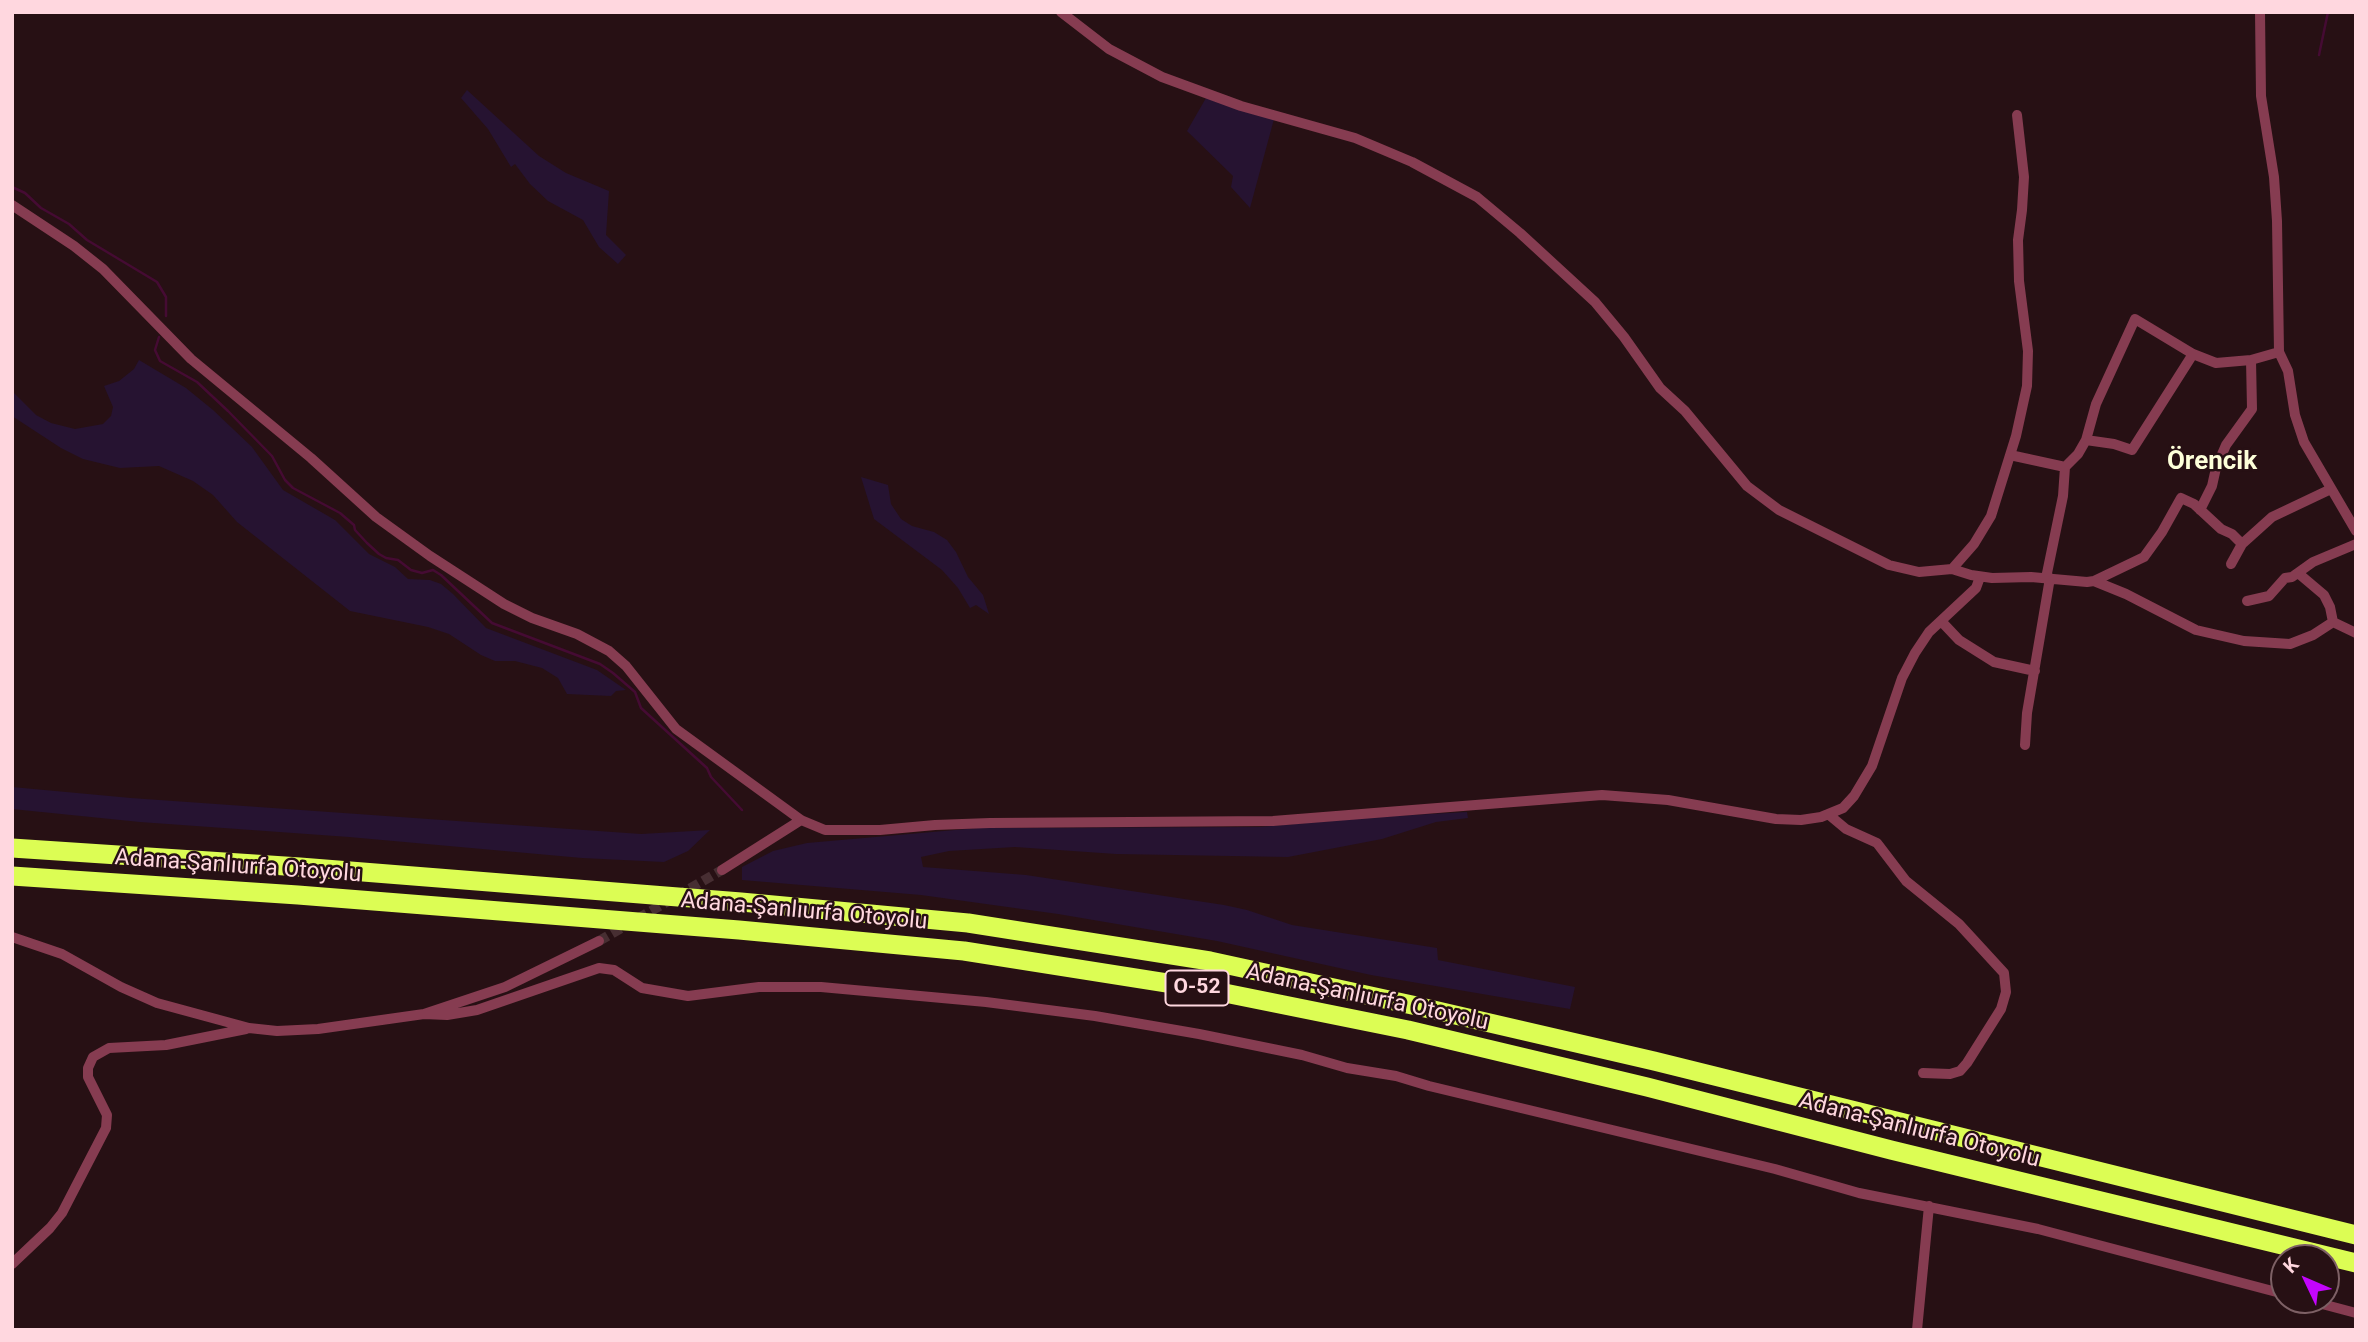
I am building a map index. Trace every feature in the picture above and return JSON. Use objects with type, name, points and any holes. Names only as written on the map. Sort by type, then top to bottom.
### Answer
[{"type":"highway","name":"Adana-Şanlıurfa Otoyolu","points":[[12,848],[300,867],[968,923],[1210,961],[1654,1061],[2356,1235]]},
{"type":"highway","name":"Adana-Şanlıurfa Otoyolu","points":[[12,876],[312,896],[964,951],[1205,989],[1408,1030],[1501,1052],[2356,1264]]},
{"type":"street","points":[[1062,12],[1109,48],[1162,77],[1241,106],[1355,138],[1412,162],[1477,197],[1595,302],[1660,387],[1685,411],[1739,479],[1754,493],[1787,514],[1897,568],[1919,572],[1952,569],[1980,577],[2094,581],[2144,557],[2181,498],[2194,504],[2242,544]]},
{"type":"street","points":[[2260,12],[2260,86],[2274,177],[2277,220],[2279,352],[2288,371],[2299,429],[2311,455],[2356,531]]},
{"type":"street","points":[[1952,569],[1986,526],[2025,403],[2028,370],[2018,260],[2024,177],[2017,115]]},
{"type":"street","points":[[12,205],[103,268],[191,359],[311,458],[376,517],[430,556],[505,604],[532,618],[584,637],[610,651],[626,666],[676,729],[801,820],[825,830],[880,831],[990,823],[1251,822],[1602,795],[1668,800],[1776,819],[1801,820],[1843,808],[1854,796],[1872,766],[1902,678],[1929,632],[1976,588],[1980,577]]},
{"type":"street","points":[[2025,745],[2027,713],[2063,496],[2065,467],[2078,454],[2086,440],[2096,404],[2135,319],[2193,354],[2216,363],[2251,360],[2279,352]]},
{"type":"street","points":[[2086,440],[2132,450],[2193,354]]},
{"type":"street","points":[[2200,510],[2212,486],[2226,445],[2252,409],[2251,360]]},
{"type":"street","points":[[2010,455],[2065,467]]},
{"type":"street","points":[[2231,564],[2242,544],[2272,517],[2331,489]]},
{"type":"street","points":[[2247,601],[2269,596],[2285,578],[2298,573],[2313,562],[2356,544]]},
{"type":"street","points":[[2298,573],[2323,595],[2330,607],[2333,622]]},
{"type":"street","points":[[2094,581],[2126,594],[2181,623],[2228,639],[2290,643],[2306,639],[2333,622]]},
{"type":"street","points":[[1941,621],[1959,640],[1994,662],[2035,671]]},
{"type":"street","points":[[2333,622],[2356,633]]},
{"type":"street","points":[[1828,814],[1846,829],[1877,843],[1906,881],[1959,924],[2004,973],[2006,992],[2001,1009],[1967,1063],[1950,1074],[1923,1073]]},
{"type":"street","points":[[722,870],[801,820]]},
{"type":"street","points":[[12,937],[62,954],[157,1003],[250,1028],[298,1030],[477,1010],[599,968],[614,970],[642,988],[688,996],[759,987],[821,987],[986,1002],[1067,1013],[1199,1034],[1302,1055],[1347,1068],[1396,1076],[1776,1169],[1859,1193],[2038,1229],[2270,1290]]},
{"type":"street","points":[[424,1014],[505,986],[599,941]]},
{"type":"street","points":[[12,1264],[62,1213],[106,1128],[107,1115],[88,1077],[88,1068],[93,1057],[108,1048],[166,1045],[250,1028]]},
{"type":"street","points":[[1917,1330],[1929,1206]]},
{"type":"shaded area","points":[[467,90],[539,156],[566,173],[609,191],[606,235],[626,255],[618,264],[599,247],[583,220],[548,201],[530,184],[515,164],[511,167],[488,129],[461,98]]},
{"type":"shaded area","points":[[1206,98],[1274,119],[1250,208],[1231,187],[1233,176],[1187,131]]},
{"type":"shaded area","points":[[139,360],[186,388],[213,410],[252,447],[283,490],[335,520],[369,554],[395,567],[408,579],[430,580],[441,584],[486,628],[597,670],[626,690],[616,691],[611,696],[567,694],[558,678],[542,668],[515,661],[495,661],[449,634],[428,627],[350,611],[237,522],[213,495],[193,481],[159,466],[120,468],[83,459],[12,416],[12,391],[36,415],[51,423],[75,429],[103,424],[111,416],[113,407],[104,386],[119,381],[134,369]]},
{"type":"shaded area","points":[[861,477],[888,485],[891,504],[901,519],[947,540],[968,577],[983,595],[989,614],[976,605],[970,608],[958,588],[942,570],[874,519]]},
{"type":"shaded area","points":[[12,787],[131,798],[641,834],[710,830],[688,851],[664,862],[582,858],[12,809]]},
{"type":"shaded area","points":[[1467,812],[1468,818],[1436,822],[1382,839],[1288,857],[1116,854],[1015,847],[949,851],[921,857],[923,867],[1026,875],[1224,905],[1292,925],[1437,948],[1438,960],[1575,987],[1570,1009],[1371,975],[1217,941],[1058,914],[921,895],[742,880],[742,867],[773,851],[807,843],[978,828],[1260,827]]},
{"type":"waterway","points":[[2319,55],[2328,12]]},
{"type":"waterway","points":[[12,187],[69,224],[87,240],[157,282],[166,297],[166,316]]},
{"type":"waterway","points":[[159,337],[155,350],[160,361],[197,382],[228,411],[272,456],[285,480],[293,488],[340,513],[379,554],[398,560],[411,570],[422,573],[433,570],[441,575],[492,623],[600,664],[613,673],[635,692],[641,708],[707,768],[711,777],[742,810]]},
{"type":"tunnel","points":[[599,941],[722,870]]},
{"type":"district","name":"Örencik","points":[[2212,462]]}]
